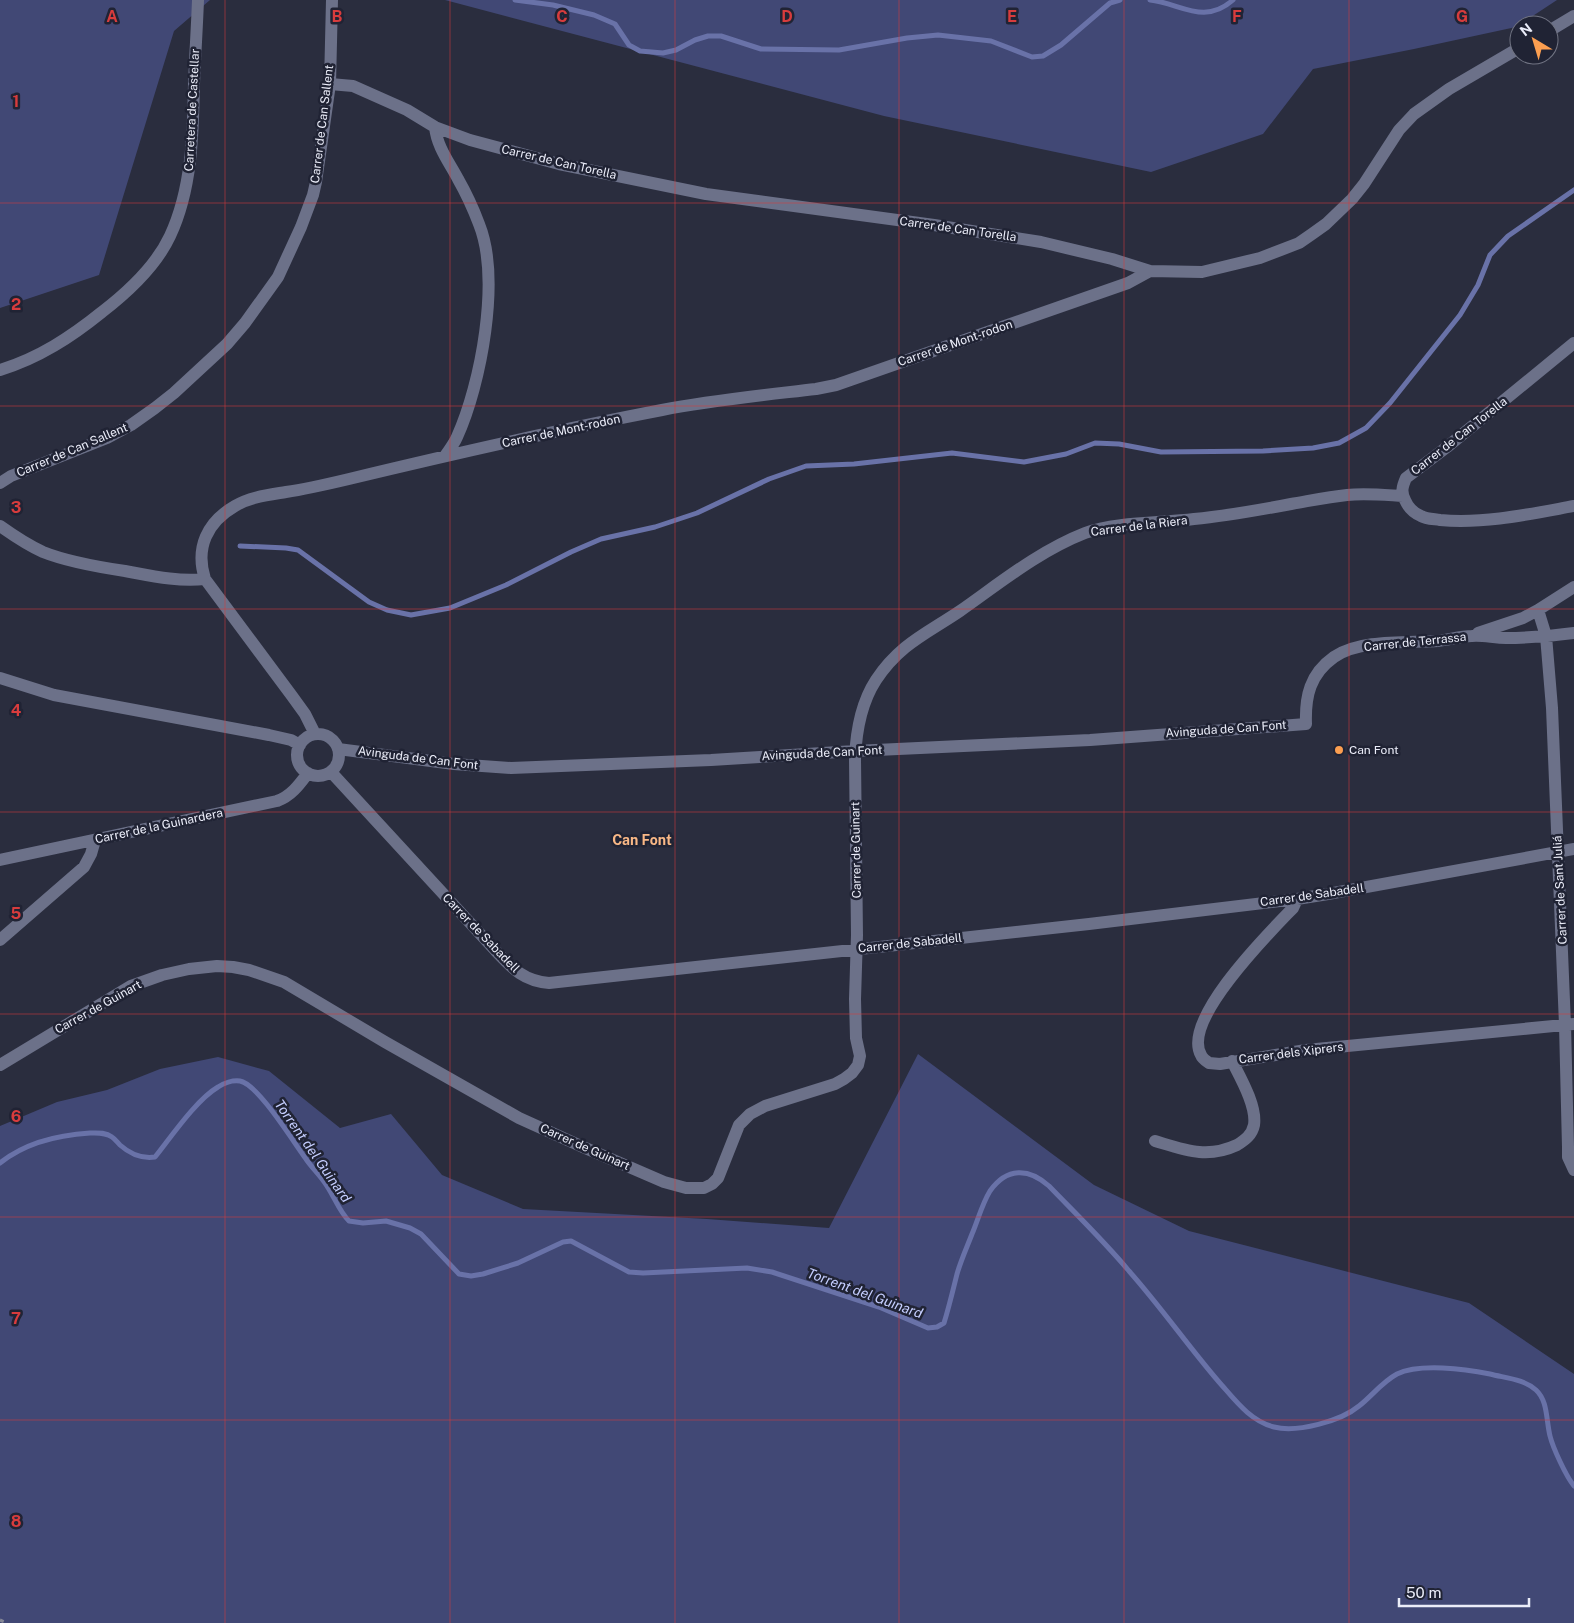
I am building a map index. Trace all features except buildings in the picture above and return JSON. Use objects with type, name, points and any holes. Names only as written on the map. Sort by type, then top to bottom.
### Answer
[{"type":"street","name":"Carretera de Castellar","points":[[0,370],[18,364],[65,340],[95,318],[115,302],[141,276],[157,258],[169,238],[179,214],[188,181],[193,129],[198,0]]},
{"type":"street","name":"Carrer de Can Sallent","points":[[0,483],[11,476],[106,438],[131,425],[174,393],[227,344],[245,323],[278,277],[301,227],[313,195],[330,84],[332,0]]},
{"type":"street","points":[[1559,25],[1574,16]]},
{"type":"street","name":"Carrer de Can Torella","points":[[330,84],[353,86],[407,110],[435,127],[470,140],[559,164],[706,194],[934,225],[1041,242],[1150,270],[1202,272],[1260,258],[1298,243],[1326,224],[1364,184],[1399,130],[1414,114],[1448,89],[1509,54]]},
{"type":"street","points":[[435,127],[436,140],[469,200],[480,226],[486,252],[488,274],[486,327],[480,364],[468,409],[457,438],[445,456]]},
{"type":"street","name":"Carrer de Mont-rodon","points":[[315,734],[296,702],[205,579],[201,568],[202,546],[206,535],[214,524],[233,507],[246,500],[326,485],[445,456],[664,409],[836,385],[1128,282],[1150,270]]},
{"type":"street","name":"Carrer de Can Torella","points":[[1403,496],[1402,486],[1406,478],[1447,447],[1574,342]]},
{"type":"street","name":"Carrer de la Riera","points":[[855,751],[860,720],[870,692],[876,680],[898,653],[912,641],[1063,543],[1086,533],[1112,527],[1204,518],[1348,495],[1403,496]]},
{"type":"street","points":[[1403,496],[1407,504],[1422,517],[1450,520],[1473,521],[1574,506]]},
{"type":"street","points":[[0,526],[26,544],[44,553],[66,559],[100,567],[179,580],[205,579]]},
{"type":"street","points":[[1471,636],[1502,626],[1538,610],[1574,587]]},
{"type":"street","name":"Carrer de Sant Juliá","points":[[1538,610],[1546,636],[1552,708],[1555,807],[1570,1024],[1568,1157],[1574,1170]]},
{"type":"street","name":"Carrer de Terrassa","points":[[1306,724],[1308,690],[1314,679],[1324,665],[1348,650],[1368,646],[1440,641],[1471,636],[1505,638],[1574,633]]},
{"type":"street","points":[[0,678],[54,695],[269,735],[291,740],[300,745]]},
{"type":"street","name":"Avinguda de Can Font","points":[[338,749],[454,764],[511,768],[702,761],[855,751],[1090,740],[1306,724]]},
{"type":"street","points":[[315,734],[332,739],[338,749],[339,760],[335,769],[326,775],[318,776],[308,773],[304,771],[298,762],[297,756],[300,745],[306,738],[315,734]]},
{"type":"street","name":"Carrer de Guinart","points":[[0,1065],[132,986],[162,975],[189,969],[217,966],[234,967],[250,970],[284,982],[400,1051],[519,1118],[583,1148],[664,1182],[686,1188],[704,1188],[718,1178],[735,1132],[744,1119],[765,1106],[835,1084],[852,1074],[858,1066],[860,1056],[856,1038],[855,999],[855,751]]},
{"type":"street","name":"Carrer de Sabadell","points":[[330,772],[494,950],[527,979],[548,984],[1088,924],[1337,893],[1574,849]]},
{"type":"street","name":"Carrer de la Guinardera","points":[[0,860],[277,801],[284,799],[292,793],[308,773]]},
{"type":"street","points":[[0,940],[84,867],[91,854],[94,840]]},
{"type":"street","name":"Carrer dels Xiprers","points":[[1297,898],[1293,908],[1227,981],[1202,1022],[1198,1042],[1200,1054],[1209,1063],[1220,1064],[1315,1049],[1570,1024]]},
{"type":"street","points":[[1156,1141],[1191,1152],[1205,1153],[1230,1148],[1248,1138],[1252,1132],[1254,1115],[1232,1061]]},
{"type":"path","points":[[0,1620],[7,1623]]},
{"type":"shaded area","points":[[0,0],[210,0],[174,31],[99,275],[0,308]]},
{"type":"shaded area","points":[[445,0],[1557,0],[1534,15],[1509,15],[1509,29],[1313,69],[1263,134],[1151,172],[884,116]]},
{"type":"shaded area","points":[[918,1054],[1094,1185],[1189,1231],[1469,1303],[1574,1374],[1574,1623],[0,1623],[0,1126],[57,1102],[107,1090],[160,1069],[218,1057],[269,1071],[340,1128],[391,1114],[442,1175],[523,1209],[829,1228]]},
{"type":"waterway","points":[[515,0],[553,5],[594,15],[615,24],[629,45],[640,51],[663,53],[676,50],[695,40],[708,36],[721,36],[761,49],[839,50],[907,38],[938,35],[991,41],[1032,57],[1043,56],[1061,45],[1110,3],[1120,0]]},
{"type":"waterway","points":[[1150,0],[1202,12],[1222,8],[1233,0]]},
{"type":"waterway","points":[[240,546],[298,550],[369,602],[387,610],[411,615],[450,608],[506,585],[601,539],[655,527],[697,513],[769,479],[806,466],[854,464],[952,453],[1024,462],[1066,454],[1095,443],[1119,444],[1161,452],[1263,451],[1313,448],[1339,443],[1366,428],[1390,403],[1460,315],[1478,285],[1490,255],[1508,236],[1574,190]]},
{"type":"waterway","name":"Torrent del Guinard","points":[[0,1163],[20,1150],[42,1141],[90,1133],[109,1135],[124,1148],[136,1155],[155,1157],[184,1119],[201,1101],[218,1087],[226,1083],[240,1081],[248,1085],[266,1103],[308,1162],[325,1182],[349,1221],[363,1223],[386,1221],[410,1228],[421,1234],[459,1274],[471,1276],[483,1274],[518,1263],[563,1242],[571,1241],[629,1272],[747,1268],[772,1272],[879,1307],[928,1328],[937,1327],[944,1323],[960,1264],[990,1191],[997,1183],[1011,1174],[1026,1173],[1049,1186],[1100,1238],[1141,1285],[1196,1355],[1237,1403],[1250,1415],[1265,1424],[1274,1427],[1294,1428],[1330,1421],[1351,1411],[1364,1402],[1392,1377],[1407,1371],[1443,1368],[1490,1374],[1526,1383],[1540,1394],[1545,1405],[1550,1436],[1554,1447],[1574,1486]]},
{"type":"place","name":"Can Font","points":[[1339,750]]},
{"type":"district","name":"Can Font","points":[[642,840]]}]
